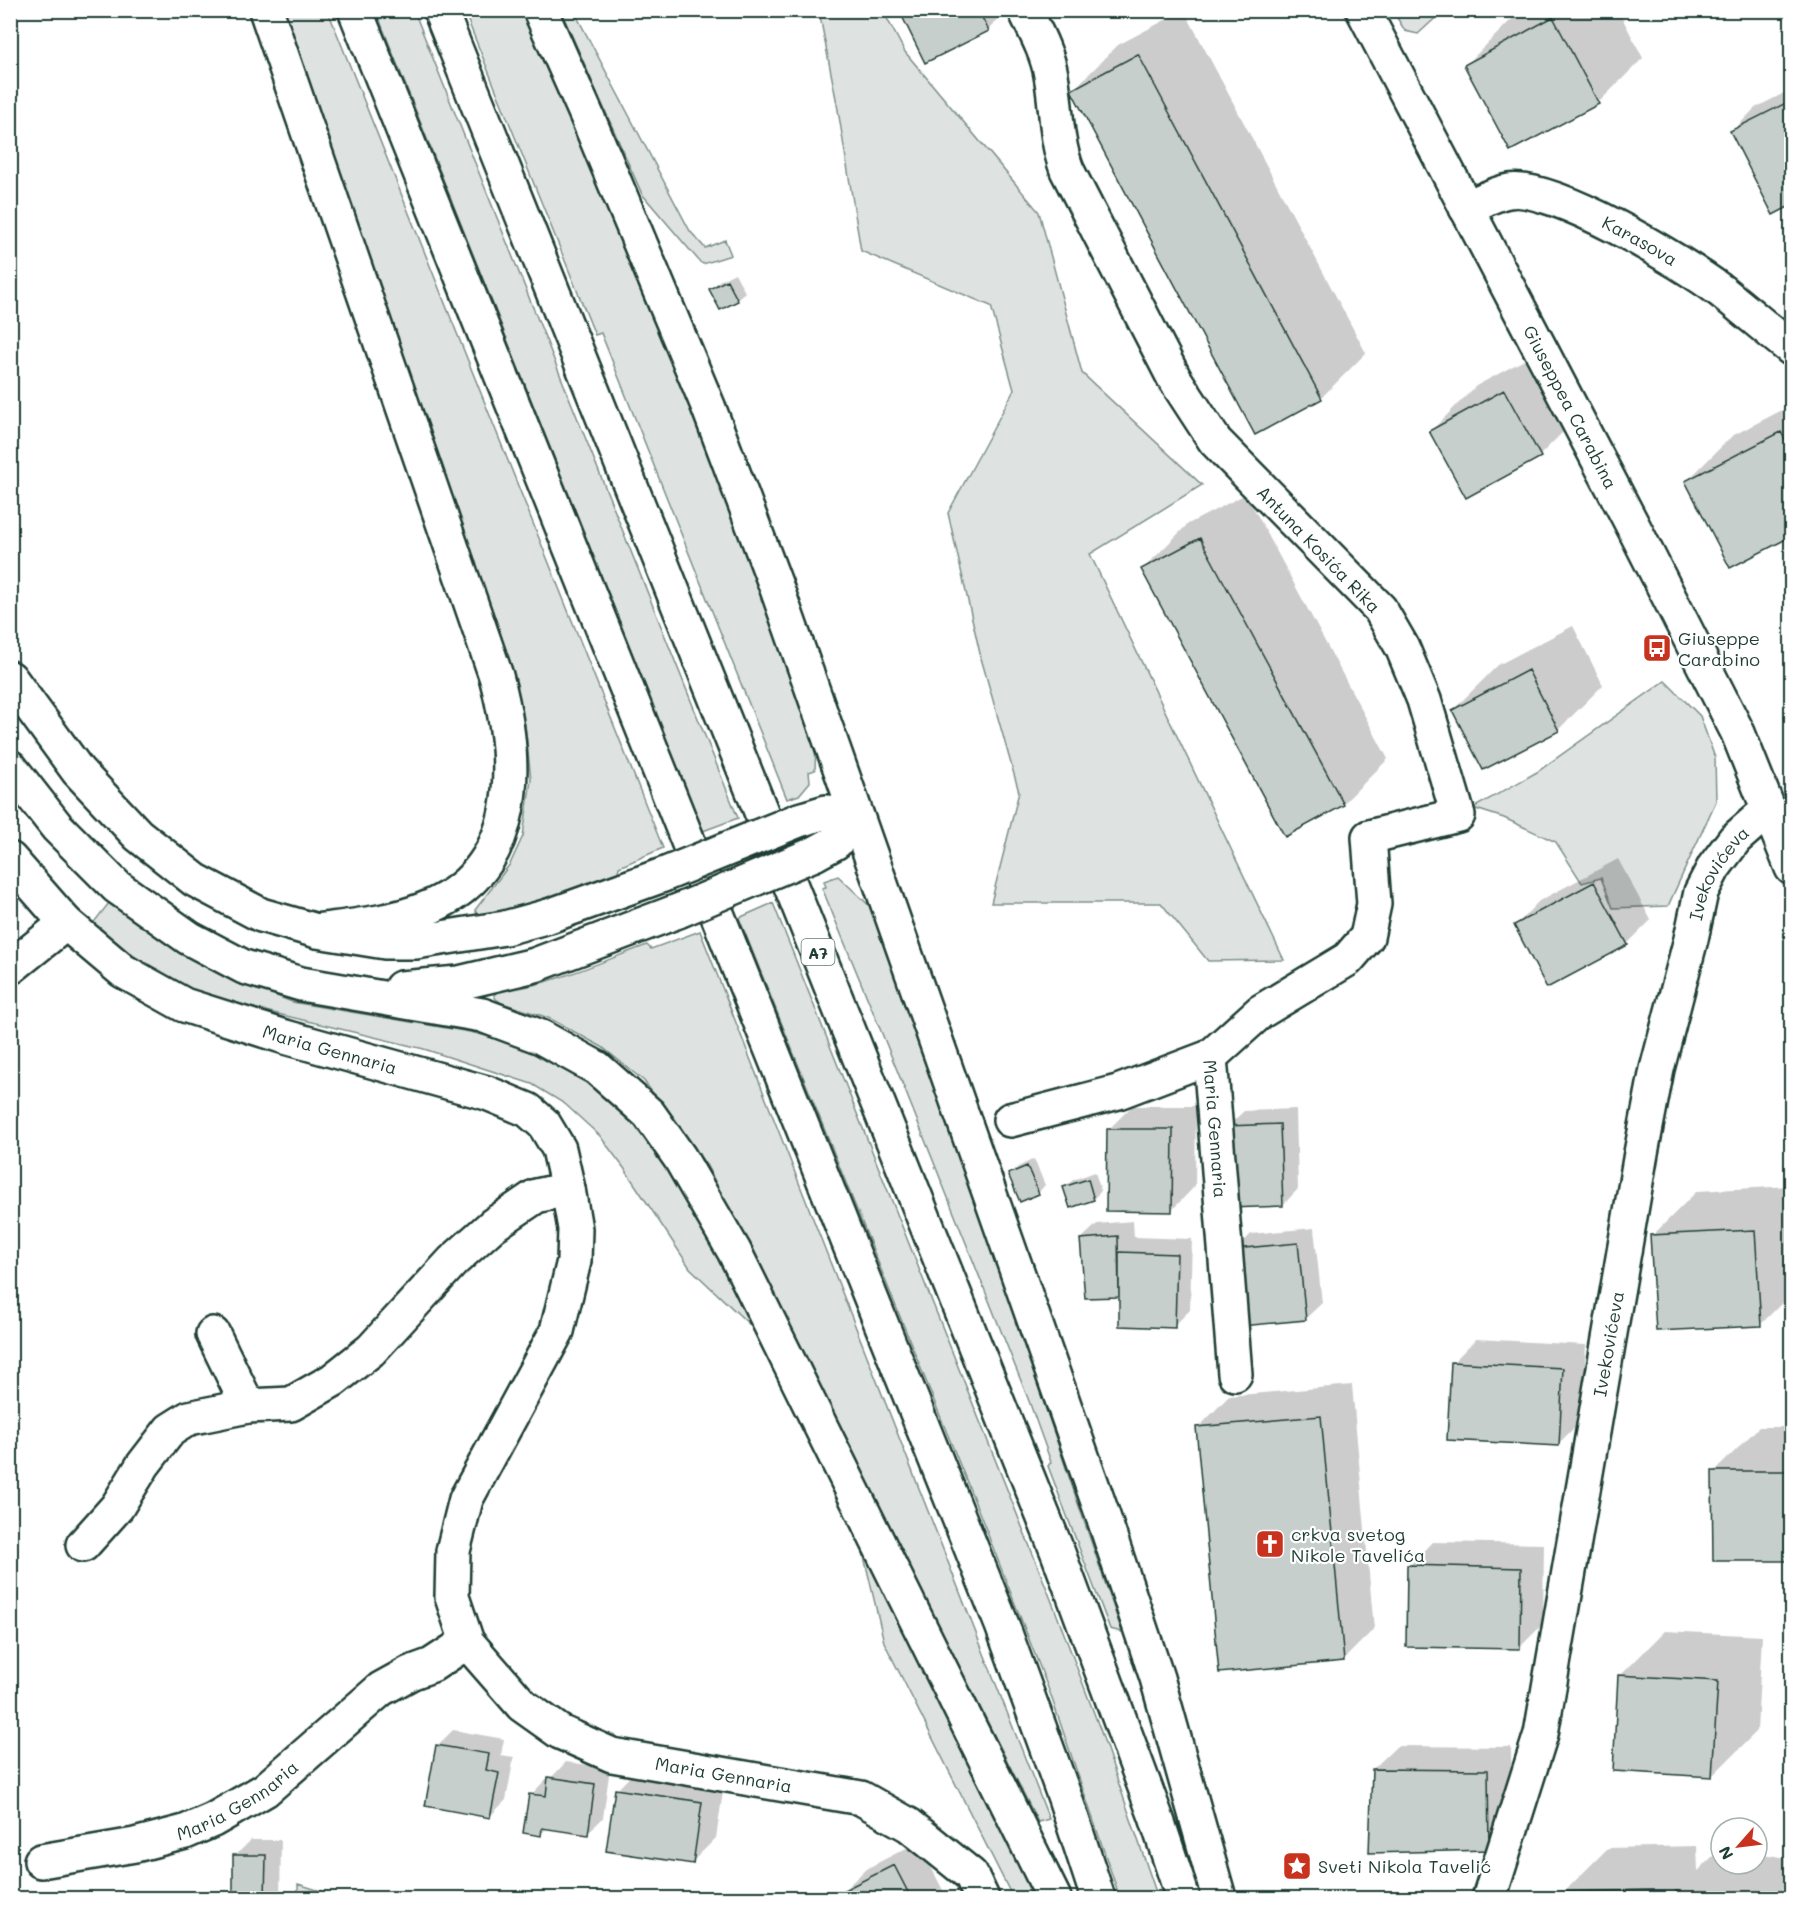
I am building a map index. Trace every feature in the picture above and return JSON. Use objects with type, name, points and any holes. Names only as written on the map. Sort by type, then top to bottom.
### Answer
[{"type":"main road","points":[[266,10],[496,676],[507,726],[511,762],[509,789],[499,839],[485,864],[466,886],[426,909],[390,921],[317,930]]},
{"type":"main road","points":[[355,10],[1002,1625],[1065,1798],[1098,1899]]},
{"type":"main road","name":"A7","points":[[440,10],[1058,1553],[1152,1806],[1183,1899]]},
{"type":"main road","points":[[540,10],[587,116],[708,406],[776,586],[1000,1221],[1146,1645],[1219,1899]]},
{"type":"main road","name":"Antuna Kosića Rika","points":[[1025,10],[1044,47],[1051,73],[1057,136],[1067,170],[1174,378],[1215,441],[1380,609],[1402,647],[1424,700],[1458,816],[1369,837],[1374,904],[1367,937],[1348,959],[1260,1012],[1210,1057]]},
{"type":"main road","name":"Giuseppea Carabina","points":[[1363,10],[1738,733],[1791,868]]},
{"type":"main road","name":"Karasova","points":[[1467,208],[1509,191],[1534,193],[1564,202],[1658,250],[1719,290],[1791,349]]},
{"type":"main road","points":[[10,678],[78,771],[138,835],[195,880],[261,915],[317,930],[385,942],[416,942],[505,928],[549,916],[663,875],[799,820],[826,812],[856,814]]},
{"type":"main road","points":[[10,767],[57,827],[117,887],[189,938],[244,967],[301,984],[482,1015],[541,1037],[597,1068],[649,1114],[680,1158],[734,1251],[1054,1899]]},
{"type":"main road","name":"Ivekovićeva","points":[[1489,1899],[1541,1734],[1643,1142],[1657,1069],[1680,985],[1701,892],[1714,867],[1735,839],[1769,809]]},
{"type":"main road","points":[[354,992],[459,983],[535,965],[678,911],[814,854],[836,842],[856,814]]},
{"type":"main road","name":"Maria Gennaria","points":[[10,859],[66,922],[123,971],[184,1005],[285,1037],[487,1093],[528,1110],[544,1125],[559,1149],[568,1189],[574,1229],[574,1261],[556,1331],[466,1499],[453,1551],[452,1597],[467,1642],[522,1705],[560,1732],[612,1755],[861,1798],[909,1825],[971,1875],[982,1899]]},
{"type":"main road","points":[[10,968],[66,922]]},
{"type":"main road","name":"Maria Gennaria","points":[[1010,1120],[1118,1092],[1210,1057],[1235,1374]]},
{"type":"main road","points":[[83,1545],[117,1507],[143,1465],[170,1430],[189,1418],[248,1406],[291,1404],[333,1380],[371,1350],[453,1260],[493,1225],[536,1196],[568,1189]]},
{"type":"main road","points":[[213,1334],[248,1406]]},
{"type":"main road","name":"Maria Gennaria","points":[[41,1861],[135,1845],[185,1832],[213,1820],[265,1790],[381,1689],[410,1672],[432,1665],[467,1642]]},
{"type":"shaded area","points":[[279,11],[328,11],[663,848],[619,867],[617,876],[492,914],[478,915],[475,910],[510,864],[523,836],[531,780],[525,725]]},
{"type":"shaded area","points":[[376,11],[414,11],[738,818],[703,831]]},
{"type":"shaded area","points":[[464,11],[524,11],[579,135],[703,441],[816,744],[815,770],[809,772],[810,782],[799,795],[787,799],[601,333],[595,335]]},
{"type":"shaded area","points":[[561,11],[574,11],[690,231],[705,248],[725,240],[731,255],[703,264],[700,262],[642,194]]},
{"type":"shaded area","points":[[819,11],[883,11],[905,52],[1039,212],[1082,373],[1202,485],[1090,554],[1284,960],[1208,961],[1161,903],[991,903],[1019,792],[981,658],[948,513],[1014,390],[991,306],[861,251]]},
{"type":"shaded area","points":[[1393,11],[1443,11],[1418,34],[1405,31]]},
{"type":"shaded area","points":[[1665,681],[1700,716],[1715,758],[1716,801],[1668,906],[1613,908],[1601,878],[1582,883],[1556,842],[1504,818],[1473,808],[1537,772]]},
{"type":"shaded area","points":[[838,876],[876,912],[1122,1632],[1110,1629],[1048,1466],[1051,1462],[1029,1401],[822,888],[826,887],[824,881]]},
{"type":"shaded area","points":[[112,899],[163,940],[222,974],[292,1002],[470,1032],[539,1049],[575,1069],[615,1100],[650,1140],[686,1193],[752,1322],[751,1326],[690,1268],[624,1168],[600,1136],[565,1104],[532,1084],[424,1049],[228,1002],[177,986],[91,926]]},
{"type":"shaded area","points":[[773,903],[1054,1607],[1100,1729],[1158,1898],[1120,1898],[1050,1693],[739,918]]},
{"type":"shaded area","points":[[700,931],[1049,1819],[1038,1822],[707,1166],[644,1081],[602,1047],[549,1018],[502,1003],[494,996],[496,991],[552,980],[647,945],[651,949]]},
{"type":"shaded area","points":[[859,1535],[1040,1898],[1013,1898],[884,1642]]},
{"type":"shaded area","points":[[298,1884],[343,1898],[298,1898]]},
{"type":"building","points":[[899,10],[978,10],[989,31],[925,63]]},
{"type":"building","points":[[1553,17],[1599,104],[1510,151],[1464,65]]},
{"type":"building","points":[[1138,54],[1322,399],[1255,435],[1071,90]]},
{"type":"building","points":[[1792,100],[1792,205],[1773,215],[1730,131]]},
{"type":"building","points":[[727,280],[738,301],[720,310],[709,289]]},
{"type":"building","points":[[1504,390],[1541,457],[1466,498],[1429,431]]},
{"type":"building","points":[[1781,432],[1792,453],[1792,536],[1730,568],[1685,481]]},
{"type":"building","points":[[1200,538],[1344,805],[1285,837],[1141,569]]},
{"type":"building","points":[[1528,670],[1559,731],[1483,770],[1452,710]]},
{"type":"building","points":[[1594,882],[1628,945],[1547,988],[1514,925]]},
{"type":"building","points":[[1280,1124],[1283,1206],[1230,1208],[1227,1126]]},
{"type":"building","points":[[1107,1129],[1173,1129],[1172,1212],[1106,1211]]},
{"type":"building","points":[[1027,1166],[1039,1194],[1020,1202],[1008,1174]]},
{"type":"building","points":[[1088,1179],[1094,1200],[1070,1208],[1063,1187]]},
{"type":"building","points":[[1755,1230],[1761,1326],[1656,1331],[1650,1235]]},
{"type":"building","points":[[1118,1236],[1119,1297],[1085,1298],[1080,1239]]},
{"type":"building","points":[[1298,1243],[1306,1320],[1241,1326],[1234,1249]]},
{"type":"building","points":[[1119,1252],[1177,1254],[1175,1328],[1119,1326]]},
{"type":"building","points":[[1451,1362],[1563,1368],[1559,1446],[1447,1440]]},
{"type":"building","name":"crkva svetog Nikole Tavelića","points":[[1321,1416],[1344,1661],[1219,1673],[1196,1427]]},
{"type":"building","points":[[1712,1471],[1792,1471],[1792,1561],[1713,1561]]},
{"type":"building","points":[[1407,1565],[1521,1568],[1520,1649],[1406,1647]]},
{"type":"building","points":[[1618,1675],[1718,1681],[1712,1777],[1613,1771]]},
{"type":"building","points":[[436,1745],[489,1754],[486,1770],[499,1773],[490,1818],[425,1806]]},
{"type":"building","points":[[1372,1769],[1488,1770],[1489,1850],[1369,1853]]},
{"type":"building","points":[[548,1777],[595,1784],[588,1835],[542,1828],[541,1836],[523,1833],[529,1794],[546,1796]]},
{"type":"building","points":[[615,1789],[702,1802],[693,1864],[606,1851]]},
{"type":"building","points":[[233,1855],[266,1855],[265,1898],[233,1898]]},
{"type":"building","points":[[894,1865],[911,1898],[844,1898],[840,1892]]},
{"type":"building","points":[[1653,1890],[1653,1898],[1562,1898],[1561,1892]]},
{"type":"building","points":[[1676,1891],[1720,1898],[1675,1898]]},
{"type":"place","name":"Giuseppe Carabino","points":[[1657,648]]},
{"type":"place","name":"crkva svetog Nikole Tavelića","points":[[1270,1544]]},
{"type":"place","name":"Sveti Nikola Tavelić","points":[[1297,1866]]}]
